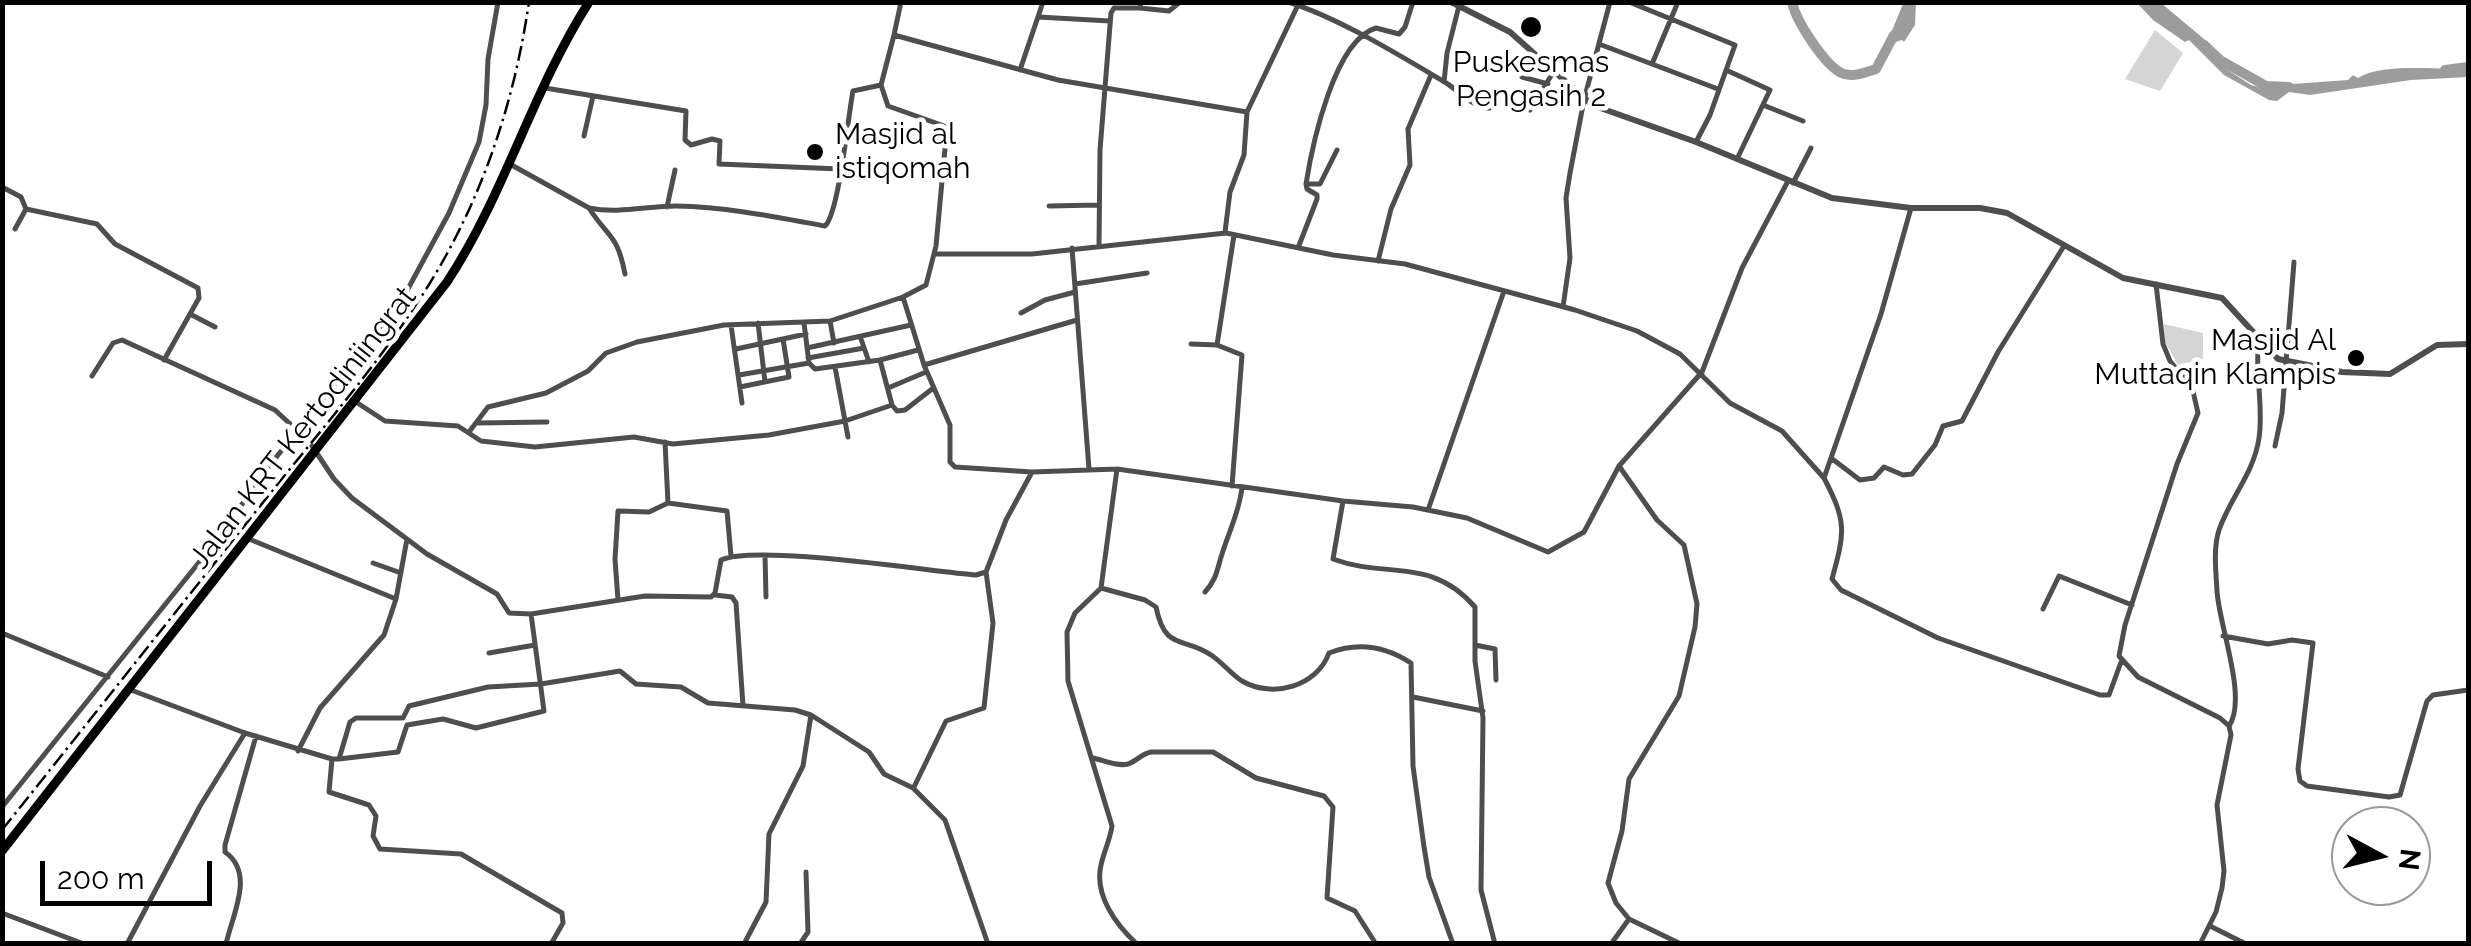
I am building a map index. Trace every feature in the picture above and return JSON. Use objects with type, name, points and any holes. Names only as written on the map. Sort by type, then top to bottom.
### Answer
[{"type":"main road","name":"Jalan KRT Kertodiniingrat","points":[[2,851],[132,690],[314,449],[356,402],[466,252],[542,88],[589,2]]},
{"type":"street","points":[[2,807],[301,434],[403,298],[449,213],[484,124],[488,59],[498,2]]},
{"type":"street","points":[[469,432],[488,407],[546,394],[588,371],[610,351],[670,334],[731,325],[830,321],[903,297],[929,282],[947,127],[888,106],[882,85],[901,2]]},
{"type":"street","points":[[1020,70],[1043,2]]},
{"type":"street","points":[[1099,245],[1105,88],[1114,8],[1140,5],[1169,10],[1180,2]]},
{"type":"street","points":[[1288,2],[1362,36],[1444,82],[1480,108],[1490,108],[1495,99],[1529,110],[1554,71]]},
{"type":"street","points":[[1298,248],[1318,197],[1306,184],[1320,112],[1362,36],[1376,28],[1399,34],[1413,2]]},
{"type":"street","points":[[1563,307],[1570,258],[1566,198],[1584,100],[1610,2]]},
{"type":"street","points":[[1629,2],[1734,45],[1696,142]]},
{"type":"street","points":[[1652,64],[1678,2]]},
{"type":"street","points":[[1444,82],[1457,4],[1510,32],[1592,105],[1852,203],[1993,209],[2006,213],[2123,278],[2222,298],[2273,355],[2286,362],[2382,375],[2437,346],[2468,344]]},
{"type":"street","points":[[1224,234],[1230,192],[1244,155],[1246,112],[1298,5]]},
{"type":"street","points":[[1038,17],[1110,21]]},
{"type":"street","points":[[894,36],[1020,70],[1246,112]]},
{"type":"street","points":[[1599,44],[1718,89]]},
{"type":"street","points":[[1726,70],[1770,90],[1737,159]]},
{"type":"street","points":[[1378,260],[1390,209],[1410,166],[1408,129],[1431,75]]},
{"type":"street","points":[[1522,77],[1548,84]]},
{"type":"street","points":[[589,208],[612,211],[666,207],[771,214],[825,226],[830,222],[853,90],[882,85]]},
{"type":"street","points":[[542,88],[686,112],[686,140],[691,144],[720,141],[720,164],[840,169]]},
{"type":"street","points":[[584,136],[593,96]]},
{"type":"street","points":[[1763,105],[1802,121]]},
{"type":"street","points":[[903,297],[918,350],[950,425],[950,465],[1032,472],[1117,469],[1428,510],[1467,518],[1552,552],[1584,532],[1619,466],[1702,372],[1742,268],[1812,148]]},
{"type":"street","points":[[1306,184],[1320,184],[1337,150]]},
{"type":"street","points":[[508,163],[589,208],[620,248],[625,274]]},
{"type":"street","points":[[666,207],[675,170]]},
{"type":"street","points":[[2,187],[16,192],[26,209],[97,224],[115,244],[198,288],[199,298],[164,360]]},
{"type":"street","points":[[1050,206],[1098,205]]},
{"type":"street","points":[[1824,478],[1881,314],[1911,208]]},
{"type":"street","points":[[15,229],[26,209]]},
{"type":"street","points":[[935,254],[1032,254],[1234,235],[1405,264],[1563,307],[1637,332],[1680,354],[1730,403],[1782,431],[1824,478],[1840,509],[1843,535],[1832,578],[1838,589],[1938,638],[2100,695],[2112,690],[2121,662],[2118,649],[2177,464],[2198,413],[2192,387],[2170,361],[2163,344],[2156,284]]},
{"type":"street","points":[[1218,345],[1234,235]]},
{"type":"street","points":[[1832,458],[1860,480],[1874,478],[1884,467],[1903,475],[1912,474],[1936,446],[1943,426],[1962,421],[1998,352],[2064,246]]},
{"type":"street","points":[[1072,248],[1089,469]]},
{"type":"street","points":[[2275,446],[2282,413],[2294,262]]},
{"type":"street","points":[[1021,313],[1075,288],[1147,273]]},
{"type":"street","points":[[1428,510],[1504,291]]},
{"type":"street","points":[[190,314],[215,327]]},
{"type":"street","points":[[888,388],[925,368],[1078,320]]},
{"type":"street","points":[[830,321],[834,344]]},
{"type":"street","points":[[758,323],[765,382]]},
{"type":"street","points":[[804,323],[809,360],[814,368],[869,362],[918,350]]},
{"type":"street","points":[[731,325],[742,402]]},
{"type":"street","points":[[807,348],[911,325]]},
{"type":"street","points":[[736,349],[806,334]]},
{"type":"street","points":[[2229,726],[2235,716],[2234,678],[2218,614],[2217,538],[2247,477],[2259,439],[2256,371],[2260,336]]},
{"type":"street","points":[[740,387],[788,378],[783,339]]},
{"type":"street","points":[[861,339],[869,362]]},
{"type":"street","points":[[92,376],[120,340],[275,410],[301,434]]},
{"type":"street","points":[[1191,344],[1218,345],[1239,353],[1243,360],[1236,396],[1232,486]]},
{"type":"street","points":[[739,375],[864,348]]},
{"type":"street","points":[[880,360],[892,406],[897,411],[932,388]]},
{"type":"street","points":[[835,367],[848,437]]},
{"type":"street","points":[[356,402],[388,421],[453,425],[481,441],[520,447],[634,437],[678,444],[780,434],[845,421],[892,406]]},
{"type":"street","points":[[478,424],[547,422]]},
{"type":"street","points":[[665,442],[668,503]]},
{"type":"street","points":[[314,449],[352,498],[474,584],[497,594],[507,612],[531,614],[645,596],[732,597],[736,603],[743,706]]},
{"type":"street","points":[[1619,466],[1657,520],[1684,545],[1697,604],[1696,627],[1680,696],[1629,779],[1622,831],[1608,883],[1616,904],[1629,919],[1681,944]]},
{"type":"street","points":[[1117,469],[1102,588],[1075,613],[1066,632],[1068,680],[1112,826],[1100,866],[1100,891],[1119,928],[1137,944]]},
{"type":"street","points":[[913,788],[946,720],[984,708],[993,623],[986,572],[1006,520],[1032,472]]},
{"type":"street","points":[[1205,592],[1217,577],[1240,508],[1242,487]]},
{"type":"street","points":[[1342,501],[1333,559],[1421,572],[1442,579],[1475,607],[1483,711],[1481,890],[1494,944]]},
{"type":"street","points":[[618,600],[614,558],[618,511],[649,512],[668,503],[727,511],[730,556]]},
{"type":"street","points":[[249,539],[396,599]]},
{"type":"street","points":[[298,750],[320,708],[381,641],[396,599],[407,539]]},
{"type":"street","points":[[714,595],[719,563],[730,556],[976,575],[986,572]]},
{"type":"street","points":[[765,556],[766,597]]},
{"type":"street","points":[[373,563],[401,573]]},
{"type":"street","points":[[2042,609],[2059,576],[2132,605]]},
{"type":"street","points":[[1102,588],[1156,607],[1160,626],[1178,644],[1209,652],[1244,683],[1282,689],[1310,680],[1324,667],[1329,653],[1348,646],[1364,646],[1401,656],[1411,663],[1413,766],[1424,847],[1429,877],[1454,944]]},
{"type":"street","points":[[132,690],[245,733],[336,759],[398,752],[407,726],[443,719],[476,728],[544,711],[531,614]]},
{"type":"street","points":[[2,632],[108,677]]},
{"type":"street","points":[[2224,636],[2268,644],[2292,640],[2314,643],[2298,769],[2300,781],[2307,786],[2389,797],[2400,795],[2427,700],[2432,695],[2468,690]]},
{"type":"street","points":[[1475,644],[1494,648],[1496,680]]},
{"type":"street","points":[[489,653],[535,645]]},
{"type":"street","points":[[2121,662],[2138,676],[2229,726],[2231,735],[2217,805],[2223,880],[2210,926],[2200,944]]},
{"type":"street","points":[[551,944],[564,924],[562,913],[460,854],[380,850],[373,836],[376,816],[369,805],[329,792],[350,722],[356,718],[403,718],[409,706],[488,688],[620,671],[636,684],[681,687],[708,702],[811,715],[868,752],[884,774],[913,788],[945,820],[988,944]]},
{"type":"street","points":[[1413,697],[1483,711]]},
{"type":"street","points":[[744,944],[766,902],[769,834],[802,766],[811,715]]},
{"type":"street","points":[[127,944],[200,806],[245,733]]},
{"type":"street","points":[[226,944],[243,875],[237,861],[225,852],[225,845],[256,736]]},
{"type":"street","points":[[1093,758],[1129,764],[1143,753],[1213,752],[1256,778],[1324,796],[1333,806],[1327,898],[1355,911],[1376,944]]},
{"type":"street","points":[[800,944],[808,932],[806,872]]},
{"type":"street","points":[[2,913],[84,944]]},
{"type":"street","points":[[1611,944],[1629,919]]},
{"type":"street","points":[[2210,926],[2246,944]]},
{"type":"shaded area","points":[[1916,3],[1915,25],[1904,42],[1886,45],[1903,4]]},
{"type":"shaded area","points":[[2137,3],[2161,3],[2210,44],[2217,63],[2251,85],[2266,89],[2348,80],[2353,75],[2358,78],[2397,69],[2468,68],[2468,77],[2411,80],[2310,95],[2289,92],[2277,101],[2269,100],[2224,75],[2189,40],[2185,42],[2153,20]]},
{"type":"shaded area","points":[[2155,30],[2183,53],[2160,91],[2125,79]]},
{"type":"shaded area","points":[[2164,324],[2203,333],[2203,359],[2178,365],[2165,342]]},
{"type":"waterway","points":[[1792,2],[1813,43],[1844,74],[1876,69],[1894,35]]},
{"type":"waterway","points":[[2204,45],[2220,60],[2266,86],[2289,87]]},
{"type":"waterway","points":[[2445,70],[2468,67]]},
{"type":"railway","points":[[2,830],[348,397],[416,305],[469,209],[496,142],[529,2]]},
{"type":"place","name":"Puskesmas Pengasih 2","points":[[1531,27]]},
{"type":"place","name":"Masjid al istiqomah","points":[[815,152]]},
{"type":"place","name":"Masjid Al Muttaqin Klampis","points":[[2356,358]]}]
